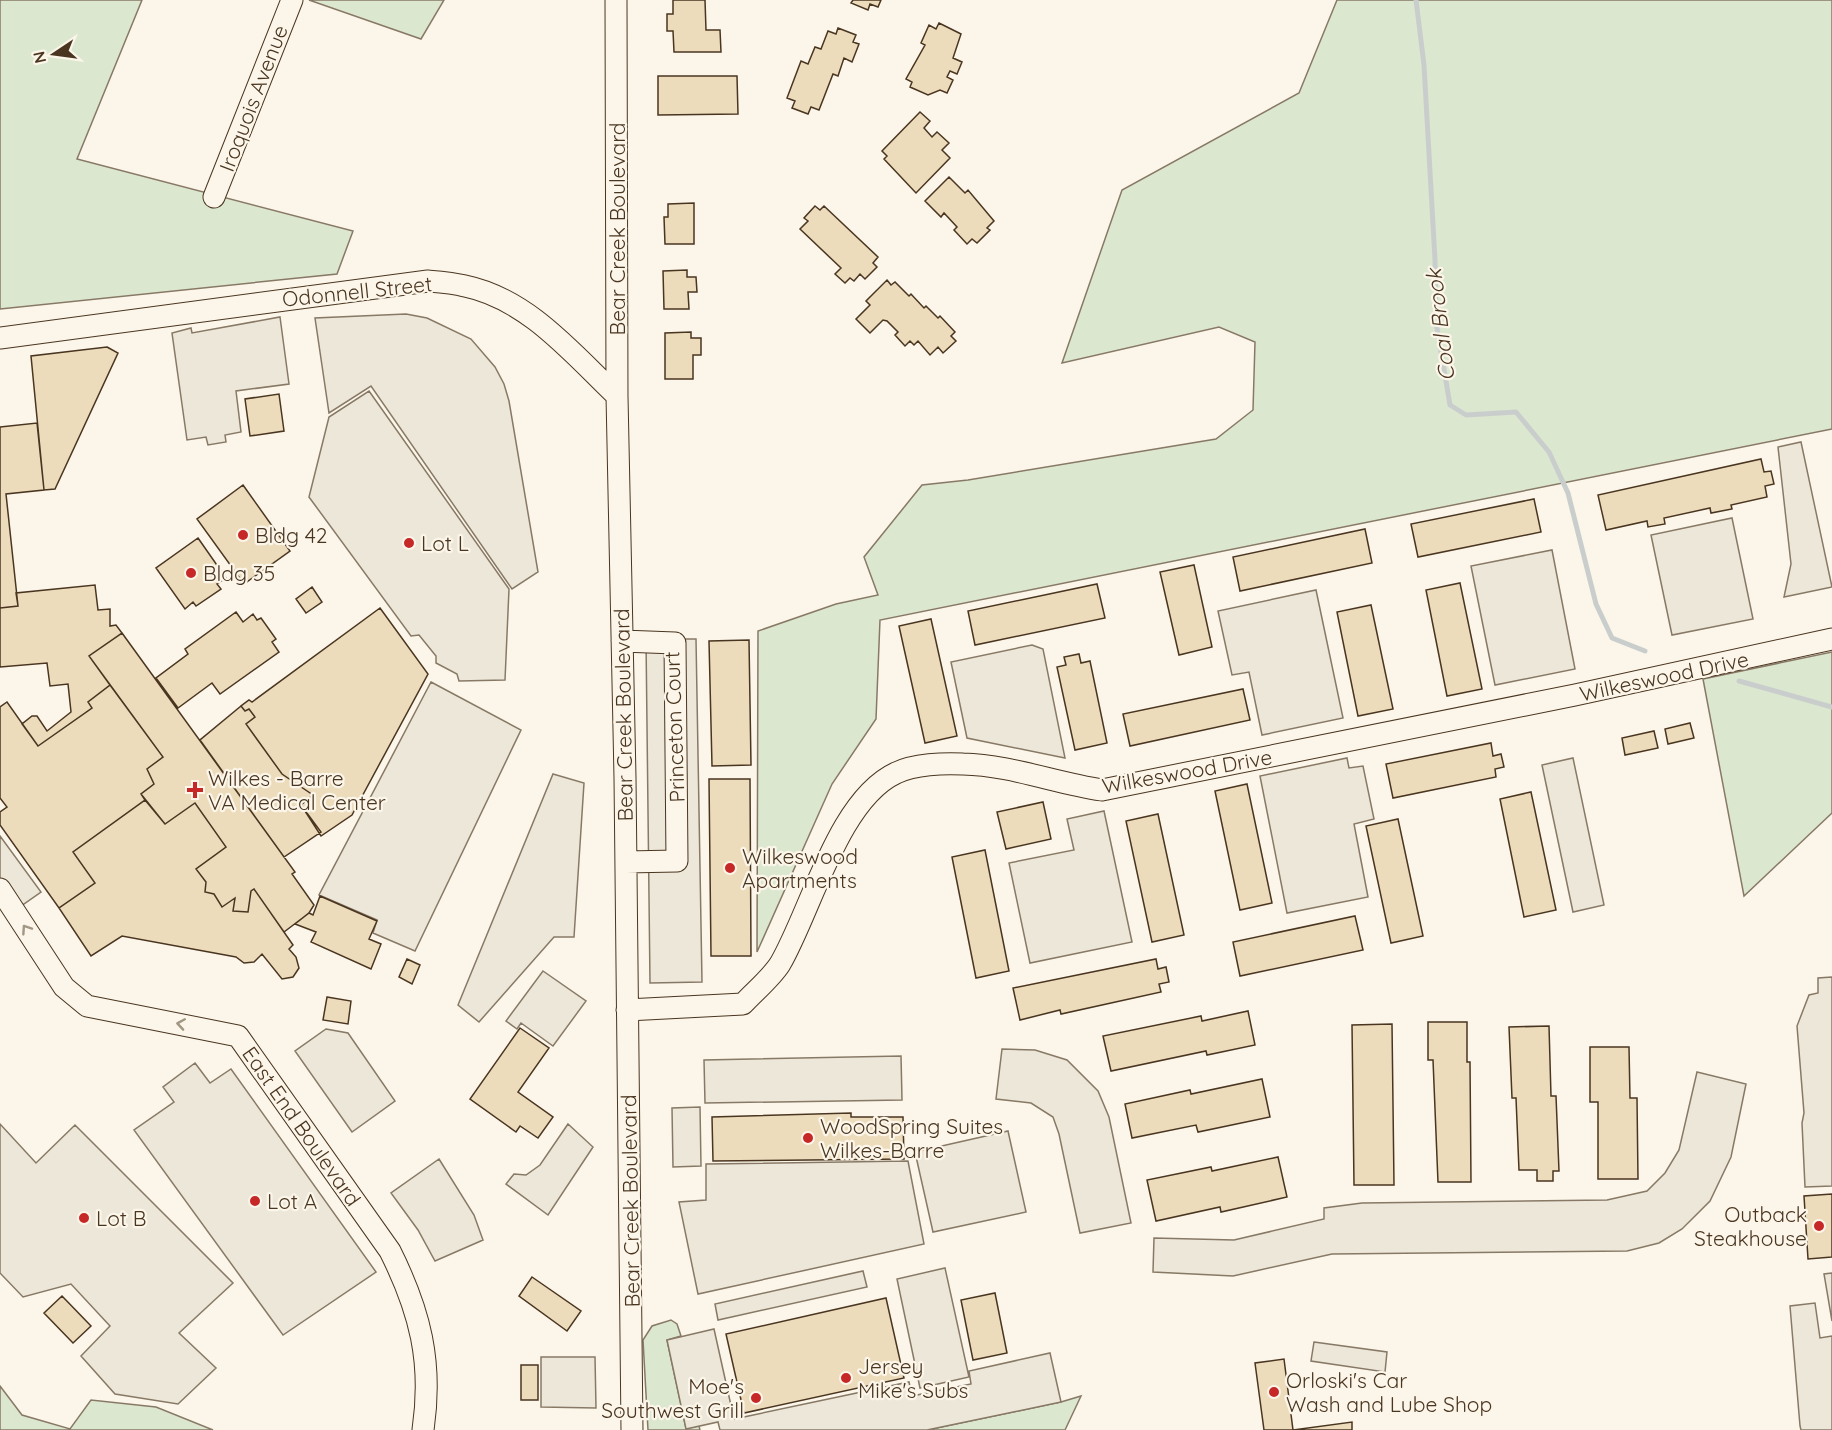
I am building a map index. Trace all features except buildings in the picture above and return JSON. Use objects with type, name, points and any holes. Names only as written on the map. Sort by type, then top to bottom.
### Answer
[{"type":"street","name":"Iroquois Avenue","points":[[214,197],[292,0]]},
{"type":"street","name":"Bear Creek Boulevard","points":[[616,0],[617,396],[626,862],[632,1430]]},
{"type":"street","name":"Odonnell Street","points":[[0,338],[428,281],[466,286],[505,301],[537,321],[617,396]]},
{"type":"street","name":"Wilkeswood Drive","points":[[627,1010],[743,1004],[779,965],[815,886],[860,804],[878,784],[897,772],[964,764],[1033,774],[1075,786],[1101,789],[1565,697],[1832,639]]},
{"type":"street","name":"Princeton Court","points":[[622,641],[675,643],[677,861],[626,862]]},
{"type":"street","name":"East End Boulevard","points":[[0,890],[64,987],[87,1006],[238,1036],[390,1251],[407,1285],[423,1335],[427,1381],[423,1430]]},
{"type":"green space","points":[[0,0],[142,0],[77,159],[353,231],[337,274],[0,309]]},
{"type":"green space","points":[[309,0],[444,0],[421,39]]},
{"type":"green space","points":[[1337,0],[1832,0],[1832,429],[880,620],[876,719],[832,784],[757,952],[758,631],[836,604],[878,595],[864,557],[922,485],[968,480],[1216,439],[1253,410],[1255,342],[1219,327],[1062,363],[1122,190],[1299,93]]},
{"type":"green space","points":[[1832,652],[1832,813],[1744,896],[1703,679]]},
{"type":"green space","points":[[671,1320],[677,1324],[681,1336],[667,1340],[686,1428],[699,1426],[700,1430],[648,1430],[643,1340],[652,1326]]},
{"type":"green space","points":[[0,1386],[22,1415],[70,1429],[91,1400],[156,1407],[213,1430],[0,1430]]},
{"type":"green space","points":[[1081,1396],[1065,1430],[927,1430],[1061,1402]]},
{"type":"shaded area","points":[[406,314],[427,318],[471,339],[495,367],[504,384],[509,401],[538,572],[512,589],[371,386],[329,413],[315,318]]},
{"type":"shaded area","points":[[280,317],[289,384],[236,391],[241,432],[225,435],[226,442],[208,445],[206,437],[187,440],[172,333],[191,328],[192,333]]},
{"type":"shaded area","name":"Lot L","points":[[369,391],[509,589],[505,680],[459,681],[457,674],[436,663],[436,656],[419,635],[411,636],[309,497],[329,417]]},
{"type":"shaded area","points":[[1801,442],[1832,587],[1784,597],[1791,564],[1778,447]]},
{"type":"shaded area","points":[[1732,518],[1753,619],[1672,635],[1651,535]]},
{"type":"shaded area","points":[[1552,550],[1575,669],[1495,685],[1471,566]]},
{"type":"shaded area","points":[[1316,590],[1343,718],[1262,735],[1249,672],[1232,675],[1218,611]]},
{"type":"shaded area","points":[[646,639],[696,639],[702,982],[650,983]]},
{"type":"shaded area","points":[[1032,645],[1043,649],[1065,758],[967,738],[951,662]]},
{"type":"shaded area","points":[[431,682],[521,730],[415,951],[373,933],[377,920],[319,895]]},
{"type":"shaded area","points":[[1347,758],[1349,768],[1363,766],[1374,819],[1354,824],[1368,897],[1287,913],[1260,776]]},
{"type":"shaded area","points":[[1573,758],[1604,905],[1573,912],[1542,765]]},
{"type":"shaded area","points":[[553,774],[584,783],[574,937],[554,937],[479,1022],[458,1005]]},
{"type":"shaded area","points":[[1104,811],[1132,942],[1030,963],[1009,863],[1074,850],[1067,819]]},
{"type":"shaded area","points":[[0,836],[41,892],[11,913],[0,907]]},
{"type":"shaded area","points":[[543,971],[586,1001],[553,1046],[521,1023],[517,1029],[506,1021]]},
{"type":"shaded area","points":[[1832,977],[1832,1186],[1805,1187],[1802,1123],[1804,1113],[1797,1026],[1809,995],[1818,993],[1818,978]]},
{"type":"shaded area","points":[[326,1029],[348,1033],[395,1101],[352,1132],[295,1051]]},
{"type":"shaded area","points":[[1002,1049],[1035,1050],[1067,1060],[1098,1091],[1109,1117],[1131,1223],[1080,1233],[1059,1134],[1053,1117],[1031,1103],[996,1099]]},
{"type":"shaded area","points":[[901,1056],[902,1100],[705,1103],[704,1060]]},
{"type":"shaded area","name":"Lot A","points":[[195,1063],[210,1083],[231,1069],[376,1272],[283,1335],[134,1130],[174,1102],[163,1087]]},
{"type":"shaded area","points":[[1697,1072],[1746,1084],[1731,1157],[1710,1201],[1682,1229],[1659,1243],[1627,1251],[1332,1254],[1233,1276],[1153,1272],[1154,1238],[1234,1240],[1324,1219],[1324,1208],[1362,1203],[1607,1200],[1647,1191],[1665,1173],[1679,1150]]},
{"type":"shaded area","points":[[700,1107],[701,1166],[673,1167],[672,1108]]},
{"type":"shaded area","name":"Lot B","points":[[0,1124],[36,1163],[75,1125],[233,1283],[179,1333],[216,1368],[178,1404],[115,1394],[81,1356],[110,1326],[71,1284],[23,1297],[0,1273]]},
{"type":"shaded area","points":[[568,1124],[593,1147],[548,1215],[506,1184],[514,1174],[526,1175],[540,1165]]},
{"type":"shaded area","points":[[1008,1131],[1026,1212],[933,1232],[915,1152]]},
{"type":"shaded area","points":[[439,1159],[474,1215],[483,1240],[435,1261],[418,1230],[391,1193]]},
{"type":"shaded area","points":[[908,1161],[924,1244],[698,1294],[679,1202],[706,1200],[706,1164]]},
{"type":"shaded area","points":[[945,1268],[969,1377],[920,1388],[897,1279]]},
{"type":"shaded area","points":[[863,1271],[867,1287],[718,1320],[715,1304]]},
{"type":"shaded area","points":[[1832,1273],[1832,1321],[1824,1274]]},
{"type":"shaded area","points":[[1815,1303],[1820,1338],[1832,1336],[1832,1430],[1801,1430],[1800,1426],[1790,1306]]},
{"type":"shaded area","points":[[714,1329],[734,1419],[909,1382],[912,1396],[971,1384],[969,1371],[1050,1353],[1061,1402],[927,1430],[720,1430],[718,1422],[686,1429],[667,1340]]},
{"type":"shaded area","points":[[1314,1342],[1387,1352],[1385,1372],[1311,1361]]},
{"type":"shaded area","points":[[541,1357],[595,1357],[596,1408],[541,1407]]},
{"type":"waterway","name":"Coal Brook","points":[[1416,0],[1424,65],[1435,260],[1436,322],[1450,405],[1466,415],[1516,412],[1549,452],[1568,493],[1596,604],[1612,638],[1645,651]]},
{"type":"waterway","name":"Coal Brook","points":[[1739,681],[1832,707]]},
{"type":"place","name":"Bldg 42","points":[[243,535]]},
{"type":"place","name":"Lot L","points":[[409,543]]},
{"type":"place","name":"Bldg 35","points":[[191,573]]},
{"type":"place","name":"Wilkes - Barre VA Medical Center","points":[[195,790]]},
{"type":"place","name":"Wilkeswood Apartments","points":[[730,868]]},
{"type":"place","name":"WoodSpring Suites Wilkes-Barre","points":[[808,1138]]},
{"type":"place","name":"Lot A","points":[[255,1201]]},
{"type":"place","name":"Lot B","points":[[84,1218]]},
{"type":"place","name":"Outback Steakhouse","points":[[1819,1226]]},
{"type":"place","name":"Jersey Mike's Subs","points":[[846,1378]]},
{"type":"place","name":"Orloski's Car Wash and Lube Shop","points":[[1274,1392]]},
{"type":"place","name":"Moe's Southwest Grill","points":[[756,1398]]}]
